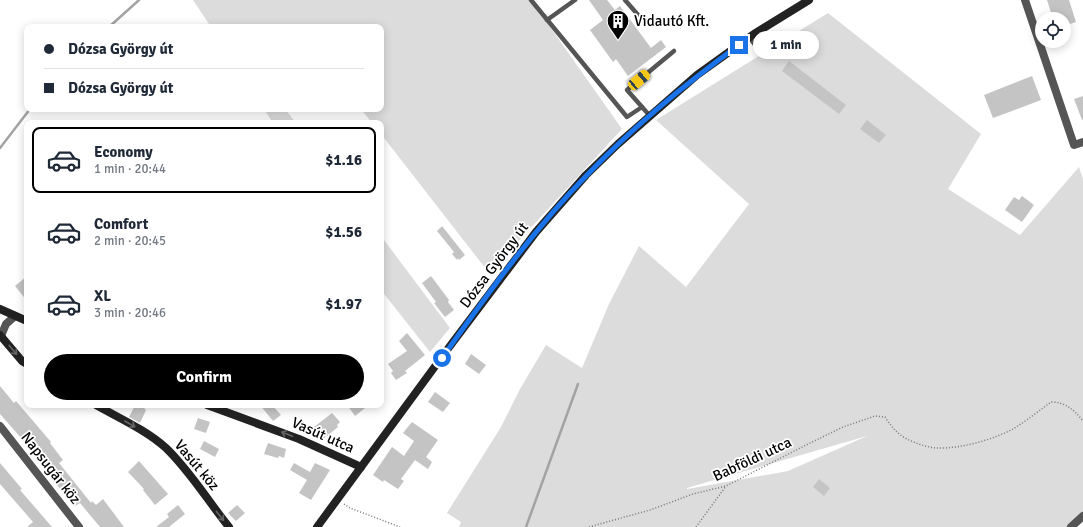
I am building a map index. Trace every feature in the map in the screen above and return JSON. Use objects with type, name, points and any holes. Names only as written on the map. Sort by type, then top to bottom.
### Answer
[{"type":"main road","name":"Dózsa György út","points":[[317,527],[536,232],[586,175],[697,75],[749,37],[809,0]]},
{"type":"main road","points":[[0,309],[24,320]]},
{"type":"main road","points":[[0,335],[24,362]]},
{"type":"main road","name":"Vasút köz","points":[[101,408],[148,435],[165,447],[177,460],[229,527]]},
{"type":"main road","name":"Vasút utca","points":[[215,408],[299,439],[361,467]]},
{"type":"street","points":[[1025,0],[1074,145],[1083,142]]},
{"type":"street","points":[[0,335],[6,324],[15,316]]},
{"type":"street","name":"Napsugár köz","points":[[0,426],[79,527]]},
{"type":"street","points":[[1071,527],[1083,516]]},
{"type":"lane","points":[[531,0],[627,118],[642,107]]},
{"type":"lane","points":[[547,20],[575,0]]},
{"type":"lane","points":[[625,0],[638,16]]},
{"type":"lane","points":[[749,37],[761,53],[777,43]]},
{"type":"lane","points":[[650,116],[627,90],[674,51]]},
{"type":"path","name":"Babföldi utca","points":[[589,527],[650,510],[693,494],[726,486],[843,427],[875,416],[885,418],[895,430],[906,438],[923,445],[936,448],[963,446],[995,438],[1014,428],[1051,402],[1064,404],[1076,412],[1083,421]]},
{"type":"path","points":[[696,527],[726,486]]},
{"type":"path","points":[[337,500],[350,508],[400,527]]},
{"type":"shaded area","points":[[193,0],[531,0],[622,129],[489,273],[384,138],[384,120],[370,120],[363,112],[384,112],[384,24],[209,24]]},
{"type":"shaded area","points":[[828,13],[981,134],[948,189],[1020,235],[1079,167],[1083,179],[1083,516],[1071,527],[459,527],[461,522],[447,513],[501,427],[520,389],[546,345],[582,368],[609,304],[639,246],[686,287],[749,204],[656,120]],"holes":[[[867,436],[788,471],[687,489]]]},
{"type":"shaded area","points":[[266,112],[287,112],[294,120],[271,120]]},
{"type":"shaded area","points":[[384,240],[450,328],[430,352],[384,294]]},
{"type":"building","name":"Vidautó Kft.","points":[[589,0],[607,0],[615,10],[620,6],[651,48],[661,40],[666,47],[628,76],[616,59],[613,62],[590,30],[603,20]]},
{"type":"building","points":[[1047,0],[1069,0],[1076,22],[1071,24],[1071,12],[1051,12]]},
{"type":"building","points":[[789,61],[846,105],[839,114],[782,71]]},
{"type":"building","points":[[1032,76],[1041,100],[993,118],[984,95]]},
{"type":"building","points":[[1083,96],[1083,120],[1082,120],[1074,99]]},
{"type":"building","points":[[867,120],[886,135],[879,143],[860,129]]},
{"type":"building","points":[[1022,196],[1034,205],[1022,222],[1005,210],[1014,197],[1019,200]]},
{"type":"building","points":[[442,226],[465,255],[459,260],[458,258],[457,260],[452,254],[454,252],[437,231]]},
{"type":"building","points":[[431,276],[449,300],[448,302],[454,310],[445,317],[434,303],[436,302],[422,283]]},
{"type":"building","points":[[24,278],[24,297],[15,286]]},
{"type":"building","points":[[407,333],[425,355],[405,371],[407,373],[396,380],[391,373],[393,371],[388,364],[407,351],[399,341]]},
{"type":"building","points":[[471,354],[486,365],[479,374],[465,364]]},
{"type":"building","points":[[0,386],[14,403],[16,401],[51,442],[50,443],[63,460],[59,463],[91,503],[92,501],[96,505],[103,499],[124,527],[100,527],[80,503],[75,506],[22,439],[0,414]]},
{"type":"building","points":[[435,392],[450,403],[443,412],[428,402]]},
{"type":"building","points":[[134,408],[144,408],[146,410],[140,423],[129,417]]},
{"type":"building","points":[[262,408],[275,408],[281,415],[273,421]]},
{"type":"building","points":[[349,408],[365,408],[355,416]]},
{"type":"building","points":[[332,413],[340,422],[337,425],[338,427],[323,439],[314,427]]},
{"type":"building","points":[[198,418],[210,422],[206,433],[194,429]]},
{"type":"building","points":[[412,422],[438,440],[426,457],[432,462],[428,469],[415,460],[401,479],[404,481],[398,489],[384,480],[383,482],[373,475],[392,447],[404,456],[414,441],[403,433]]},
{"type":"building","points":[[204,441],[219,449],[215,457],[200,449]]},
{"type":"building","points":[[268,443],[286,449],[284,458],[264,454]]},
{"type":"building","points":[[139,461],[168,494],[155,505],[143,490],[144,489],[128,472]]},
{"type":"building","points":[[0,463],[22,489],[20,490],[52,527],[27,527],[33,522],[0,484]]},
{"type":"building","points":[[294,463],[310,472],[315,463],[330,470],[311,500],[299,493],[307,480],[290,470]]},
{"type":"building","points":[[819,479],[830,488],[824,496],[813,487]]},
{"type":"building","points":[[178,505],[185,514],[169,527],[156,527],[169,517],[167,514]]},
{"type":"building","points":[[237,505],[245,513],[236,521],[228,513]]},
{"type":"waterway","points":[[112,24],[139,0]]},
{"type":"waterway","points":[[0,148],[28,112]]},
{"type":"waterway","points":[[526,527],[578,384]]},
{"type":"place","name":"Vidautó Kft.","points":[[618,40]]},
{"type":"route","points":[[442,358],[536,232],[586,175],[618,144],[697,75],[739,45]]}]
